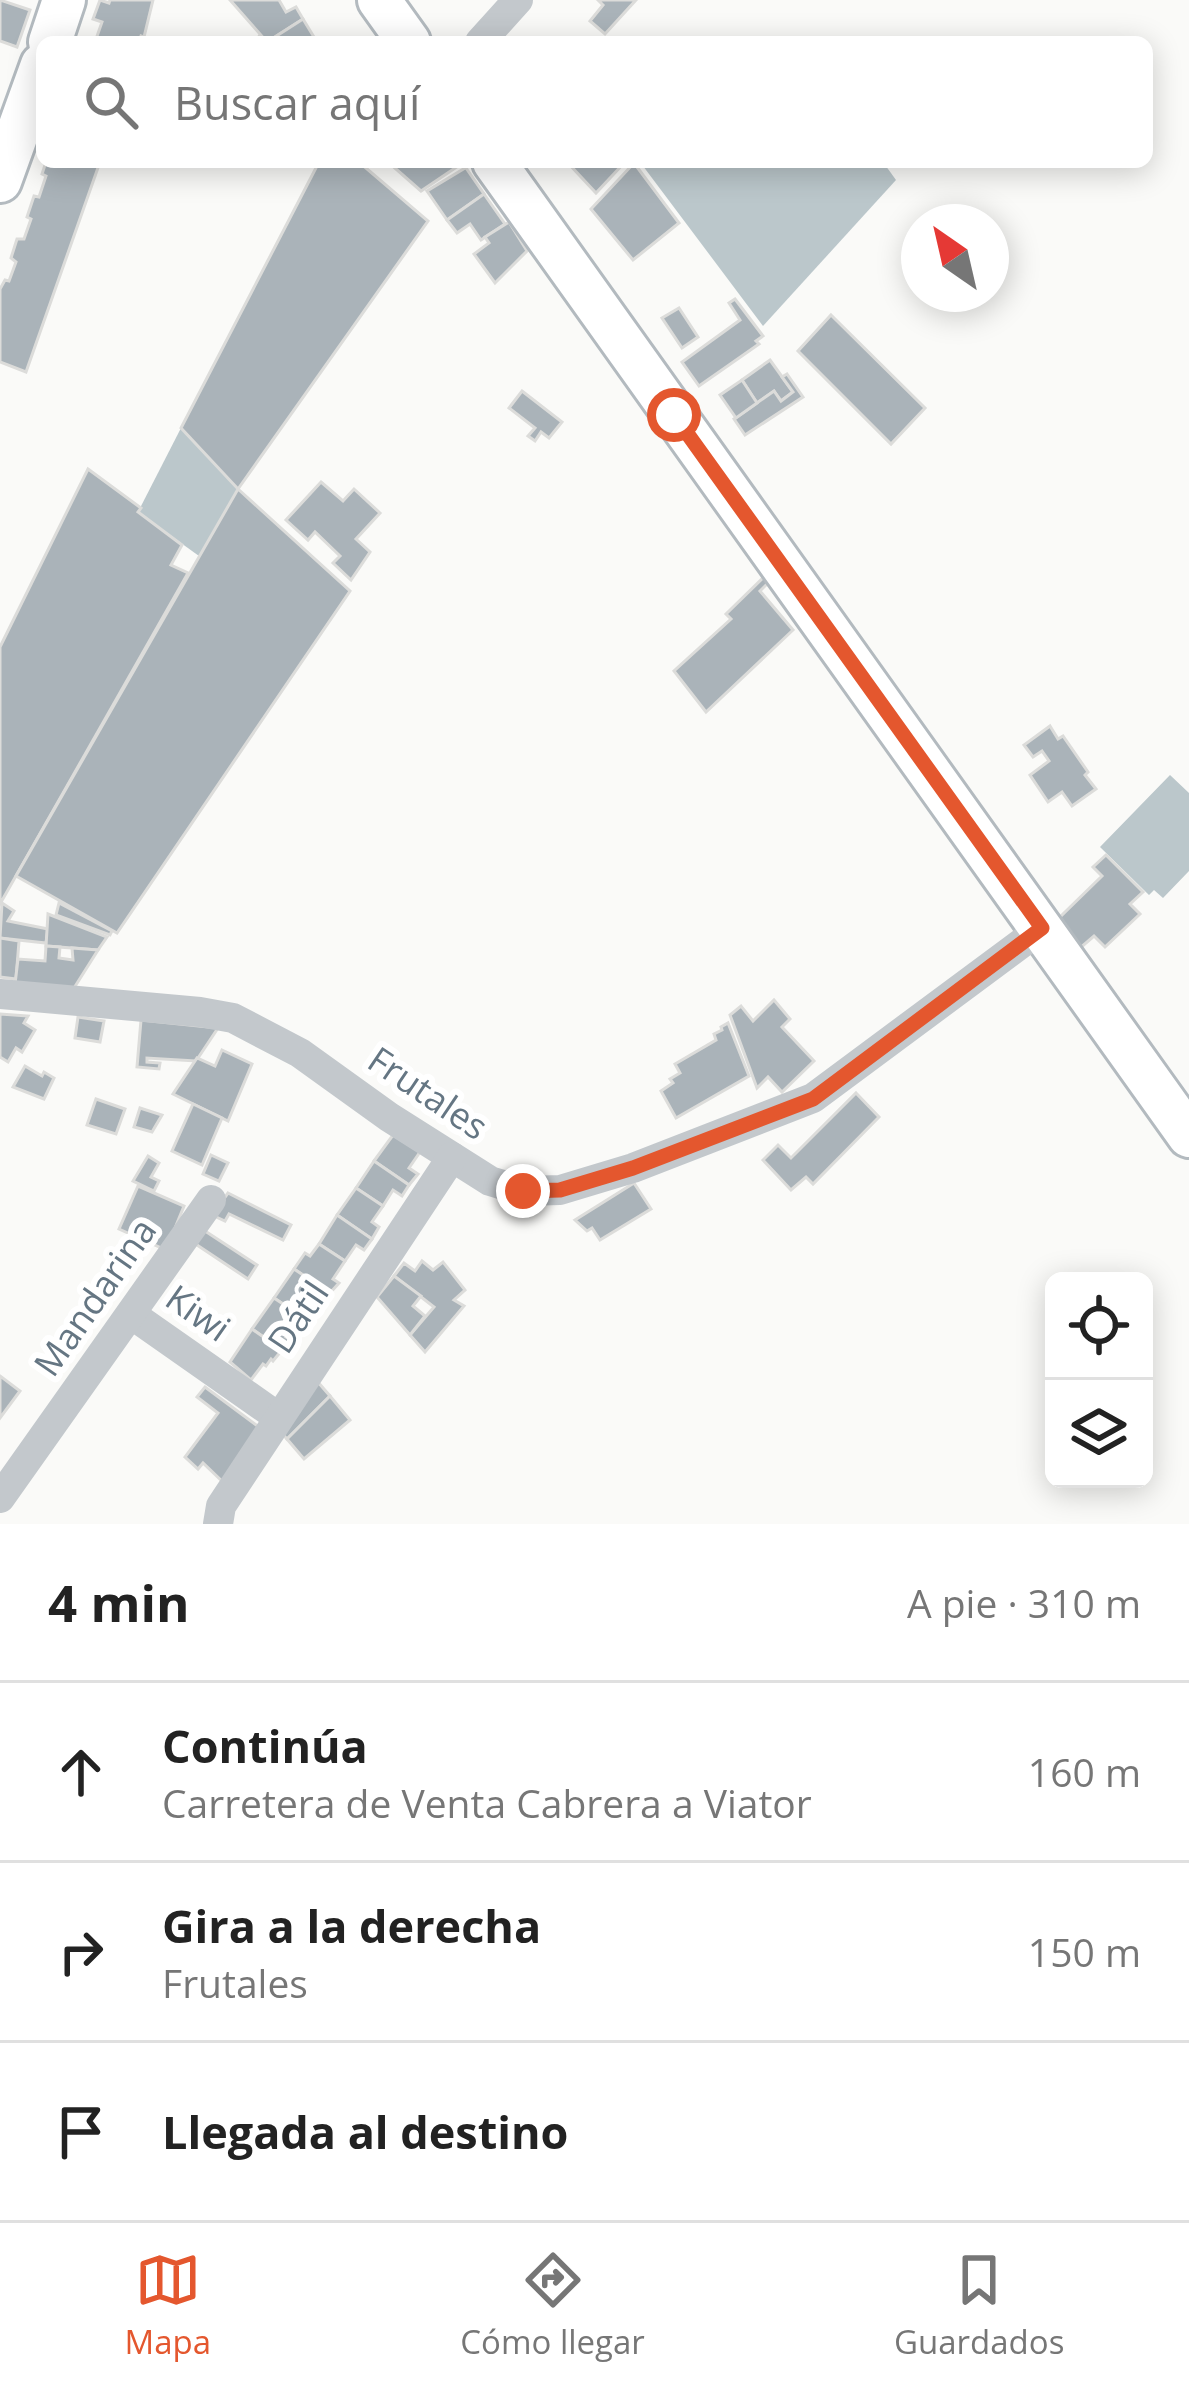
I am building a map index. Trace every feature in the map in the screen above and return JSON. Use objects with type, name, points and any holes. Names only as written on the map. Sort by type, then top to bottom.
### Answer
[{"type":"street","points":[[52,36],[64,0]]},
{"type":"street","points":[[380,0],[405,36]]},
{"type":"street","points":[[485,36],[518,0]]},
{"type":"street","points":[[0,181],[36,82]]},
{"type":"street","points":[[498,168],[1189,1136]]},
{"type":"street","name":"Frutales","points":[[0,994],[233,1018],[300,1053],[389,1117],[490,1180],[523,1191],[560,1190],[633,1168],[813,1099],[1042,928]]},
{"type":"street","name":"Dátil","points":[[218,1524],[221,1506],[452,1157]]},
{"type":"street","name":"Mandarina","points":[[0,1498],[211,1200]]},
{"type":"street","name":"Kiwi","points":[[131,1314],[278,1417]]},
{"type":"shaded area","points":[[644,168],[887,168],[896,180],[763,326]]},
{"type":"shaded area","points":[[181,428],[238,489],[199,556],[138,512]]},
{"type":"shaded area","points":[[1170,775],[1189,793],[1189,871],[1163,898],[1154,890],[1149,895],[1100,847]]},
{"type":"building","points":[[0,0],[30,10],[17,47],[0,41]]},
{"type":"building","points":[[100,0],[153,0],[144,36],[97,36],[102,22],[93,19]]},
{"type":"building","points":[[230,0],[279,0],[286,12],[296,7],[303,19],[276,36],[262,36]]},
{"type":"building","points":[[598,0],[636,0],[605,34],[590,21],[603,5]]},
{"type":"building","points":[[303,19],[313,36],[276,36]]},
{"type":"building","points":[[44,168],[98,168],[26,372],[0,362],[0,289],[9,281],[16,262],[11,258],[17,239],[24,239],[34,196],[39,197],[46,176]]},
{"type":"building","points":[[316,168],[366,168],[428,221],[238,489],[181,428]]},
{"type":"building","points":[[395,168],[455,168],[421,191]]},
{"type":"building","points":[[466,168],[484,194],[447,220],[427,191]]},
{"type":"building","points":[[573,168],[619,168],[596,193]]},
{"type":"building","points":[[629,168],[638,168],[679,223],[633,260],[591,209]]},
{"type":"building","points":[[484,194],[505,224],[481,240],[470,224],[457,233],[447,220]]},
{"type":"building","points":[[509,222],[527,251],[495,283],[474,254],[489,243],[485,237]]},
{"type":"building","points":[[735,299],[763,336],[756,341],[759,344],[699,386],[682,362],[740,320],[729,303]]},
{"type":"building","points":[[679,308],[698,337],[682,348],[662,318]]},
{"type":"building","points":[[831,315],[925,408],[891,444],[798,351]]},
{"type":"building","points":[[770,360],[793,392],[781,401],[774,391],[757,403],[742,380]]},
{"type":"building","points":[[787,374],[803,397],[745,435],[734,419],[774,391],[781,401],[793,392],[782,377]]},
{"type":"building","points":[[742,380],[757,403],[736,418],[720,395]]},
{"type":"building","points":[[522,391],[562,422],[549,438],[541,432],[535,441],[528,436],[535,428],[509,408]]},
{"type":"building","points":[[88,469],[182,545],[171,565],[188,573],[0,904],[0,647]]},
{"type":"building","points":[[321,482],[343,501],[354,489],[380,513],[356,539],[370,552],[351,580],[333,563],[340,556],[315,532],[308,540],[286,520]]},
{"type":"building","points":[[238,489],[350,591],[117,933],[16,876]]},
{"type":"building","points":[[767,574],[772,579],[760,591],[793,630],[706,712],[674,671],[731,619],[726,614]]},
{"type":"building","points":[[1050,726],[1058,739],[1063,736],[1096,789],[1072,806],[1062,792],[1048,802],[1030,775],[1049,761],[1042,751],[1033,757],[1024,745]]},
{"type":"building","points":[[1106,855],[1143,892],[1130,904],[1140,914],[1105,947],[1094,936],[1079,949],[1058,919],[1102,876],[1093,867]]},
{"type":"building","points":[[2,903],[14,911],[8,921],[48,929],[46,943],[0,938]]},
{"type":"building","points":[[59,903],[112,931],[110,935],[56,915]]},
{"type":"building","points":[[48,914],[107,937],[98,950],[46,946]]},
{"type":"building","points":[[0,938],[19,941],[16,979],[0,977]]},
{"type":"building","points":[[46,946],[60,947],[59,958],[73,960],[72,948],[98,950],[74,988],[15,984],[18,959],[45,961]]},
{"type":"building","points":[[774,1000],[790,1019],[782,1027],[814,1061],[782,1092],[768,1077],[757,1088],[730,1015],[741,1006],[753,1021]]},
{"type":"building","points":[[0,1014],[28,1016],[24,1023],[35,1030],[22,1052],[16,1048],[8,1062],[0,1057]]},
{"type":"building","points":[[78,1017],[104,1021],[100,1042],[75,1038]]},
{"type":"building","points":[[141,1020],[218,1028],[196,1061],[147,1058],[147,1062],[160,1063],[159,1069],[137,1067]]},
{"type":"building","points":[[728,1023],[749,1076],[676,1118],[661,1091],[680,1073],[675,1064],[716,1040],[714,1034]]},
{"type":"building","points":[[222,1050],[252,1064],[228,1121],[173,1094],[197,1058],[215,1066]]},
{"type":"building","points":[[25,1066],[54,1078],[44,1099],[13,1087]]},
{"type":"building","points":[[856,1093],[879,1117],[813,1184],[806,1177],[791,1190],[763,1160],[778,1145],[791,1158]]},
{"type":"building","points":[[96,1099],[125,1109],[116,1134],[87,1125]]},
{"type":"building","points":[[193,1104],[222,1118],[202,1165],[172,1151]]},
{"type":"building","points":[[140,1108],[162,1115],[152,1132],[134,1127]]},
{"type":"building","points":[[393,1135],[420,1152],[409,1168],[418,1174],[409,1185],[374,1161]]},
{"type":"building","points":[[211,1155],[228,1163],[219,1181],[203,1174]]},
{"type":"building","points":[[148,1156],[159,1163],[151,1177],[159,1181],[154,1191],[133,1181]]},
{"type":"building","points":[[374,1161],[409,1185],[402,1196],[393,1190],[383,1206],[356,1188]]},
{"type":"building","points":[[634,1183],[651,1209],[600,1240],[592,1228],[587,1231],[575,1220]]},
{"type":"building","points":[[138,1186],[184,1206],[166,1250],[119,1229]]},
{"type":"building","points":[[356,1188],[383,1206],[372,1222],[379,1227],[372,1239],[337,1215]]},
{"type":"building","points":[[228,1193],[291,1225],[283,1240],[229,1214],[225,1221],[212,1215]]},
{"type":"building","points":[[337,1215],[372,1239],[364,1250],[356,1245],[345,1261],[319,1244]]},
{"type":"building","points":[[202,1229],[257,1265],[248,1279],[194,1243]]},
{"type":"building","points":[[319,1244],[345,1261],[333,1279],[339,1283],[330,1293],[294,1269]]},
{"type":"building","points":[[422,1261],[433,1270],[443,1262],[465,1290],[454,1300],[464,1306],[425,1352],[410,1335],[434,1307],[394,1276],[404,1263],[415,1271]]},
{"type":"building","points":[[294,1269],[330,1293],[321,1304],[313,1299],[301,1316],[274,1298]]},
{"type":"building","points":[[394,1276],[421,1296],[413,1306],[425,1316],[410,1335],[377,1297]]},
{"type":"building","points":[[274,1298],[301,1316],[282,1350],[252,1329]]},
{"type":"building","points":[[252,1329],[282,1350],[251,1380],[230,1362]]},
{"type":"building","points":[[0,1376],[20,1391],[0,1418]]},
{"type":"building","points":[[317,1381],[330,1396],[287,1439],[279,1430]]},
{"type":"building","points":[[205,1387],[263,1430],[224,1483],[203,1463],[198,1469],[185,1457],[218,1413],[197,1397]]},
{"type":"building","points":[[330,1396],[350,1420],[304,1459],[287,1439]]},
{"type":"route","points":[[523,1191],[560,1190],[633,1168],[813,1099],[1042,928],[674,415]]}]
